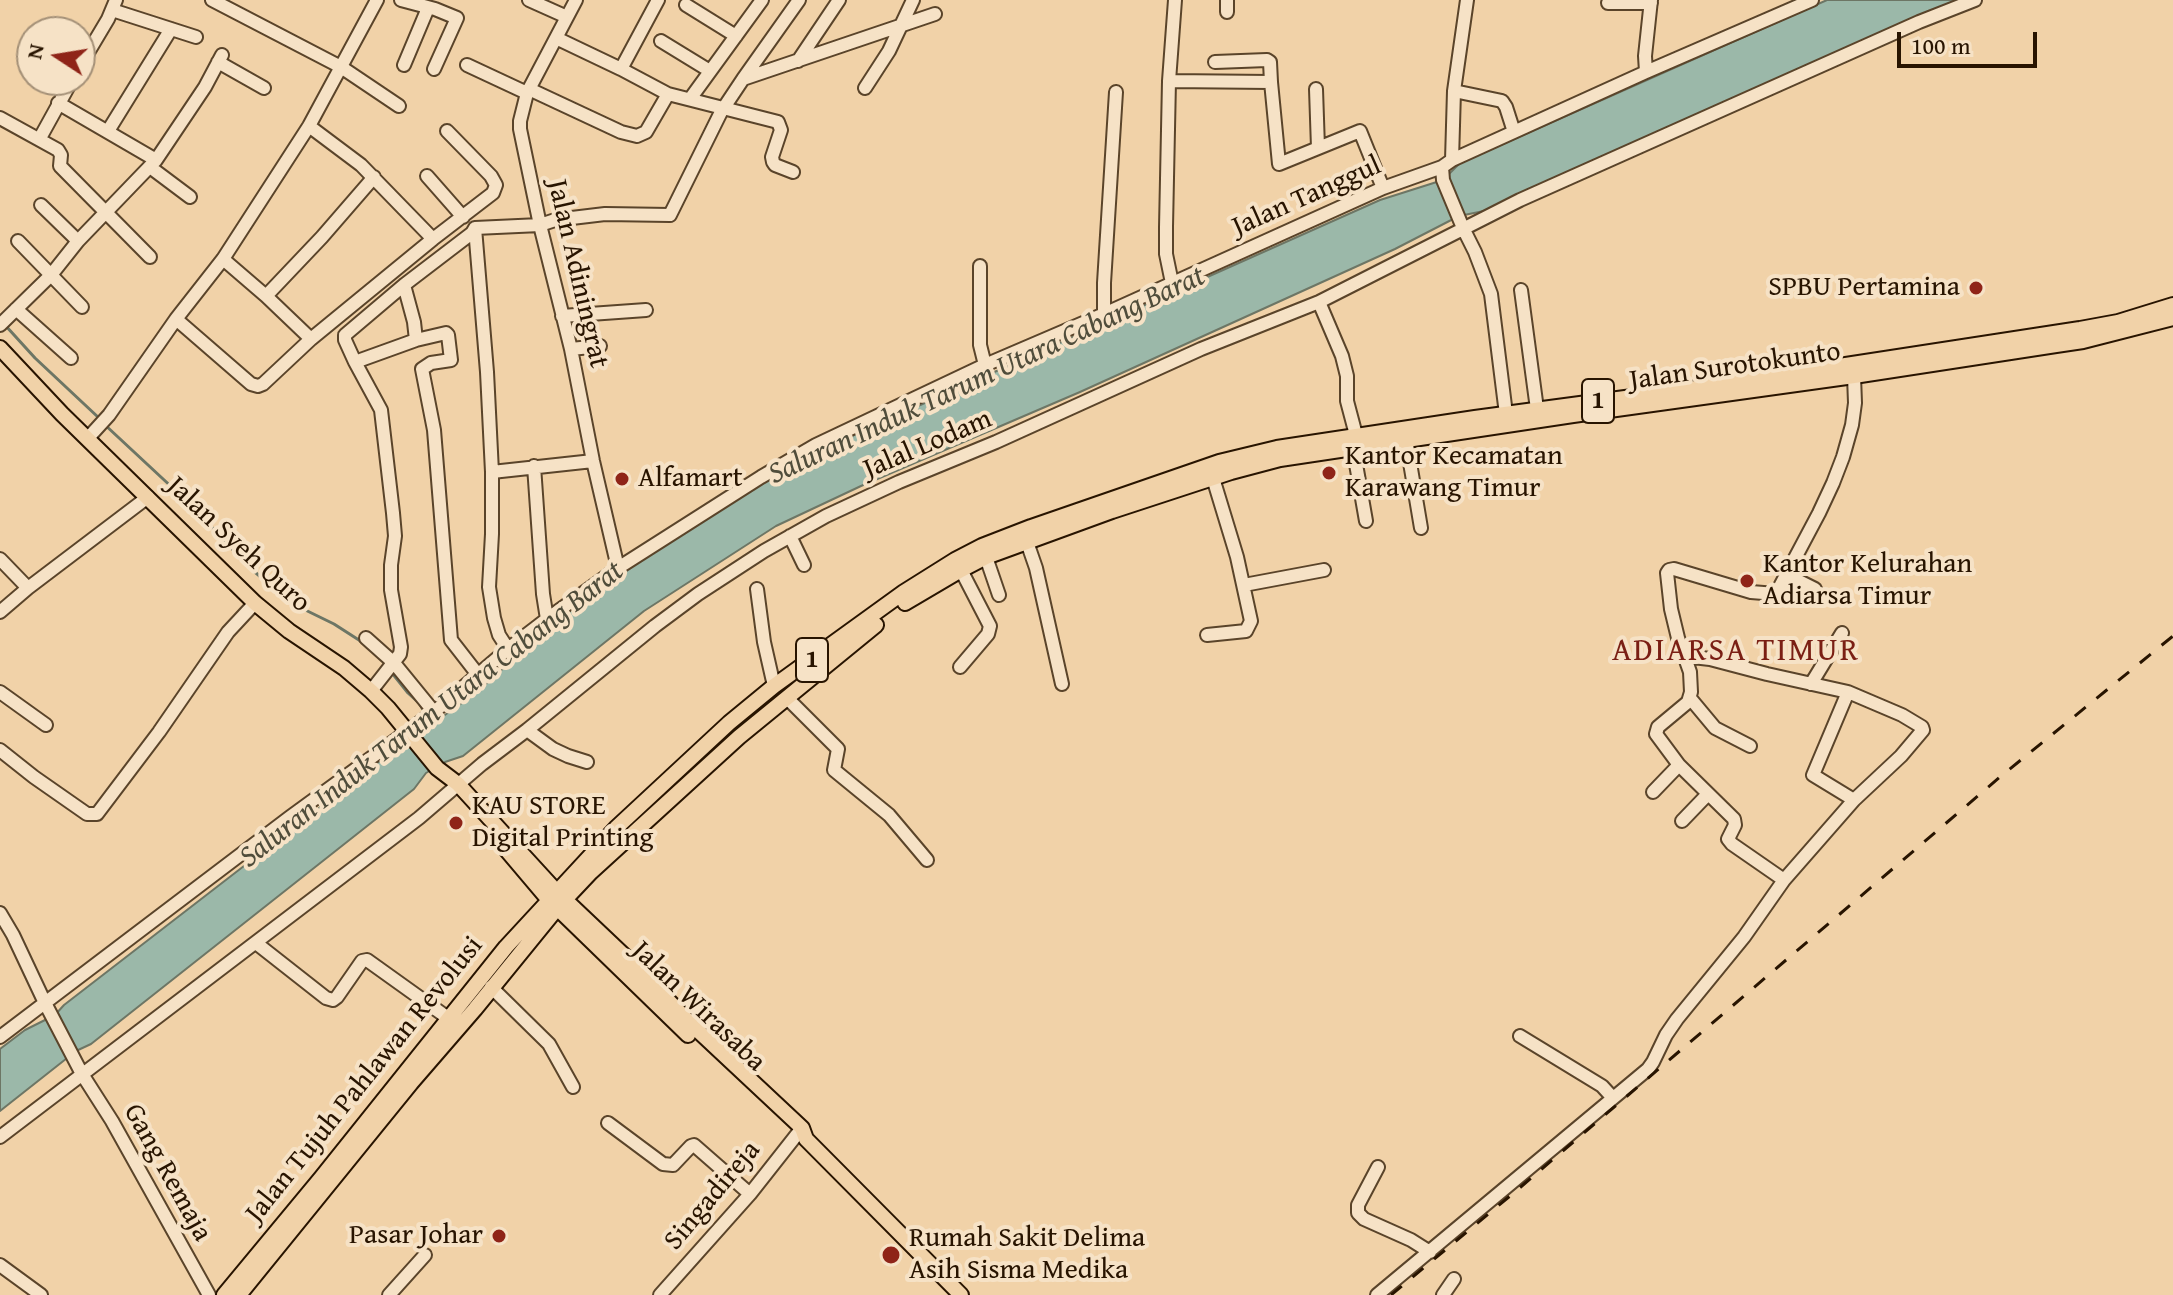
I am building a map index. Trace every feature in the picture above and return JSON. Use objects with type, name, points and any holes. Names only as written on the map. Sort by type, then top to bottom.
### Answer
[{"type":"main road","name":"Jalan Surotokunto","points":[[1376,439],[1537,409],[1670,392],[2080,329],[2118,322],[2173,305]]},
{"type":"main road","name":"Jalan Surotokunto","points":[[1027,542],[1233,458],[1277,448],[1406,439],[1854,376],[2083,341],[2173,318]]},
{"type":"main road","name":"Jalan Syeh Quro","points":[[0,348],[91,434],[148,497],[255,603],[371,691],[495,836],[557,899]]},
{"type":"main road","name":"Jalan Surotokunto","points":[[774,686],[904,592],[982,546],[1031,527],[1163,488],[1354,441]]},
{"type":"main road","name":"1","points":[[557,899],[591,872],[739,737],[910,600],[986,557],[1027,542]]},
{"type":"main road","name":"1","points":[[557,899],[627,817],[774,686]]},
{"type":"main road","name":"Jalan Tujuh Pahlawan Revolusi","points":[[239,1295],[475,1009],[557,899]]},
{"type":"main road","name":"Jalan Tujuh Pahlawan Revolusi","points":[[224,1295],[506,947],[557,899]]},
{"type":"main road","name":"Jalan Wirasaba","points":[[557,899],[632,963],[961,1295]]},
{"type":"street","points":[[212,0],[341,67],[399,106]]},
{"type":"street","points":[[91,434],[109,415],[176,319],[223,259],[309,126],[377,0]]},
{"type":"street","points":[[401,0],[458,18],[434,69]]},
{"type":"street","points":[[529,0],[567,17]]},
{"type":"street","name":"Jalan Adiningrat","points":[[576,0],[528,91],[520,129],[618,568]]},
{"type":"street","points":[[621,69],[658,0]]},
{"type":"street","points":[[690,99],[761,0]]},
{"type":"street","points":[[475,228],[540,225],[555,220],[605,214],[672,214],[724,107],[799,0]]},
{"type":"street","points":[[798,61],[839,0]]},
{"type":"street","points":[[865,88],[903,24],[913,0]]},
{"type":"street","points":[[1172,283],[1166,254],[1166,227],[1169,81],[1175,0]]},
{"type":"street","points":[[1467,0],[1446,169],[1461,222],[1491,294],[1506,414]]},
{"type":"street","name":"Jalan Tanggul","points":[[0,1037],[48,1009],[409,733],[547,619],[618,568],[816,445],[985,365],[1383,188],[1446,169],[1514,132],[1812,0]]},
{"type":"street","name":"Jalal Lodam","points":[[0,1137],[419,818],[687,602],[790,536],[899,482],[996,442],[1201,349],[1319,302],[1461,222],[1520,200],[1835,58],[1975,0]]},
{"type":"street","points":[[1608,3],[1651,1],[1646,72]]},
{"type":"street","points":[[96,37],[114,5],[196,37]]},
{"type":"street","points":[[686,5],[736,36]]},
{"type":"street","points":[[404,65],[428,8]]},
{"type":"street","points":[[743,79],[935,14]]},
{"type":"street","points":[[108,131],[171,29]]},
{"type":"street","points":[[556,38],[668,94],[780,124],[773,162],[793,172]]},
{"type":"street","points":[[661,41],[710,71]]},
{"type":"street","points":[[71,358],[6,318],[51,275],[78,241],[153,163],[205,87],[220,59],[264,88]]},
{"type":"street","points":[[1215,62],[1270,62],[1279,164],[1360,131],[1383,188]]},
{"type":"street","points":[[467,65],[621,132],[637,136],[646,132],[668,94]]},
{"type":"street","points":[[1169,81],[1271,82]]},
{"type":"street","points":[[1316,89],[1318,148]]},
{"type":"street","points":[[1454,91],[1502,101],[1514,132]]},
{"type":"street","points":[[1104,314],[1116,92]]},
{"type":"street","points":[[40,138],[62,96]]},
{"type":"street","points":[[58,103],[108,131],[153,163],[190,197]]},
{"type":"street","points":[[0,118],[58,150],[60,166],[150,257]]},
{"type":"street","points":[[309,126],[361,165],[433,239]]},
{"type":"street","points":[[176,319],[251,384],[263,384],[311,339],[493,193],[496,185],[491,176],[447,131]]},
{"type":"street","points":[[427,176],[463,217]]},
{"type":"street","points":[[266,296],[374,177]]},
{"type":"street","points":[[41,205],[78,241]]},
{"type":"street","points":[[371,691],[400,654],[391,590],[395,536],[384,426],[378,405],[355,362],[345,335],[475,228]]},
{"type":"street","points":[[475,228],[492,472],[489,587],[499,635],[508,649]]},
{"type":"street","points":[[18,241],[82,307]]},
{"type":"street","points":[[223,259],[311,339]]},
{"type":"street","points":[[980,266],[980,345],[985,365]]},
{"type":"street","points":[[404,285],[416,340]]},
{"type":"street","points":[[1521,290],[1537,409]]},
{"type":"street","points":[[1319,302],[1342,356],[1347,376],[1347,401],[1366,521]]},
{"type":"street","points":[[562,316],[646,310]]},
{"type":"street","points":[[355,362],[416,340],[448,335],[451,360],[431,363],[422,369],[434,430],[451,640],[479,676]]},
{"type":"street","points":[[571,349],[600,346]]},
{"type":"street","points":[[1784,880],[1732,844],[1728,836],[1735,822],[1679,765],[1656,734],[1656,729],[1686,705],[1690,698],[1690,672],[1671,609],[1667,573],[1674,569],[1751,592],[1772,595],[1778,592],[1843,457],[1855,403],[1854,376]]},
{"type":"street","points":[[1406,439],[1421,528]]},
{"type":"street","points":[[492,472],[593,461]]},
{"type":"street","points":[[534,466],[547,619]]},
{"type":"street","points":[[1207,635],[1239,633],[1248,629],[1251,621],[1237,557],[1213,478]]},
{"type":"street","points":[[0,612],[148,497]]},
{"type":"street","points":[[790,536],[804,565]]},
{"type":"street","points":[[1027,542],[1036,568],[1062,684]]},
{"type":"street","points":[[986,557],[999,595]]},
{"type":"street","points":[[0,559],[28,588]]},
{"type":"street","points":[[960,667],[988,634],[990,626],[961,570]]},
{"type":"street","points":[[1244,585],[1324,570]]},
{"type":"street","points":[[1787,575],[1815,589]]},
{"type":"street","points":[[757,589],[774,686]]},
{"type":"street","points":[[0,750],[87,814],[97,814],[159,732],[228,632],[255,603]]},
{"type":"street","points":[[1811,684],[1842,633]]},
{"type":"street","points":[[366,638],[430,715]]},
{"type":"street","points":[[1377,1295],[1653,1062],[1677,1019],[1744,937],[1784,880],[1854,800],[1901,756],[1923,730],[1902,715],[1848,692],[1710,659],[1684,656]]},
{"type":"street","points":[[0,692],[46,725]]},
{"type":"street","points":[[1848,692],[1813,773],[1814,777],[1854,800]]},
{"type":"street","points":[[787,698],[838,749],[834,770],[889,815],[927,860]]},
{"type":"street","points":[[1690,698],[1715,728],[1750,746]]},
{"type":"street","points":[[527,730],[553,749],[587,762]]},
{"type":"street","points":[[1653,792],[1679,765]]},
{"type":"street","points":[[1682,821],[1708,794]]},
{"type":"street","name":"Gang Remaja","points":[[0,913],[82,1074],[112,1121],[209,1295]]},
{"type":"street","points":[[256,943],[326,998],[333,1000],[337,997],[362,961],[367,960],[448,1018]]},
{"type":"street","points":[[491,987],[549,1044],[573,1087]]},
{"type":"street","points":[[1520,1036],[1602,1086],[1613,1098]]},
{"type":"street","points":[[608,1123],[663,1164],[673,1165],[694,1145],[750,1194]]},
{"type":"street","name":"Singadireja","points":[[663,1294],[801,1134]]},
{"type":"street","points":[[1378,1167],[1358,1205],[1358,1213],[1364,1219],[1430,1252]]},
{"type":"street","points":[[389,1295],[425,1255]]},
{"type":"street","points":[[0,1265],[41,1295]]},
{"type":"street","points":[[1443,1295],[1454,1279]]},
{"type":"water","name":"Saluran Induk Tarum Utara Cabang Barat","points":[[1827,0],[1962,0],[1484,211],[1459,216],[1395,249],[1080,392],[776,526],[644,611],[463,756],[426,773],[414,789],[91,1044],[76,1051],[0,1111],[0,1049],[25,1030],[55,1015],[398,747],[406,746],[422,736],[425,729],[476,693],[551,625],[622,571],[766,480],[862,431],[1380,200],[1443,180],[1460,163]]},
{"type":"waterway","points":[[5,325],[99,418]]},
{"type":"waterway","points":[[104,424],[191,505],[249,567],[291,603],[362,642]]},
{"type":"waterway","name":"Saluran Induk Tarum Utara Cabang Barat","points":[[392,673],[425,713]]},
{"type":"railway","points":[[1391,1295],[2000,777],[2173,636]]},
{"type":"place","name":"SPBU Pertamina","points":[[1976,288]]},
{"type":"place","name":"Kantor Kecamatan Karawang Timur","points":[[1329,473]]},
{"type":"place","name":"Alfamart","points":[[622,479]]},
{"type":"place","name":"Kantor Kelurahan Adiarsa Timur","points":[[1747,581]]},
{"type":"place","name":"KAU STORE Digital Printing","points":[[456,823]]},
{"type":"place","name":"Pasar Johar","points":[[499,1236]]},
{"type":"place","name":"Rumah Sakit Delima Asih Sisma Medika","points":[[891,1255]]},
{"type":"district","name":"ADIARSA TIMUR","points":[[1736,652]]}]
